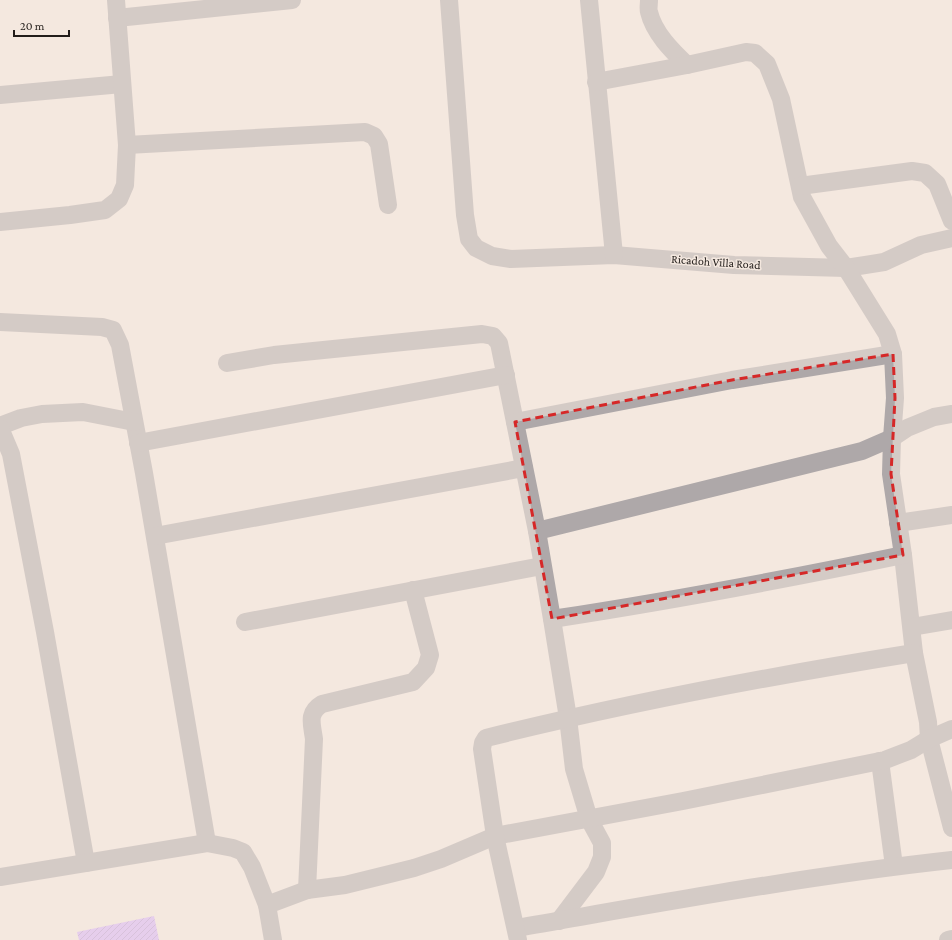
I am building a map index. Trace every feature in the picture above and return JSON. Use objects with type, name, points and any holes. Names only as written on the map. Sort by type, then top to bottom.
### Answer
[{"type":"street","points":[[0,222],[105,210],[119,199],[125,185],[127,145],[116,0]]},
{"type":"street","points":[[117,18],[292,0]]},
{"type":"street","name":"Ricadoh Villa Road","points":[[449,0],[465,215],[469,239],[476,248],[492,256],[511,259],[614,255],[734,264],[846,268],[884,262],[921,245],[952,238]]},
{"type":"street","points":[[588,0],[614,255]]},
{"type":"street","points":[[649,0],[649,12],[658,32],[674,53],[687,65]]},
{"type":"street","points":[[596,82],[746,52],[755,53],[767,64],[781,99],[802,197],[829,246],[846,268],[887,334],[893,354],[895,398],[891,474],[903,554],[914,653],[930,739],[952,826]]},
{"type":"street","points":[[0,95],[122,84]]},
{"type":"street","points":[[127,145],[365,132],[374,136],[379,144],[388,205]]},
{"type":"street","points":[[800,186],[912,171],[925,173],[937,184],[952,221]]},
{"type":"street","points":[[0,322],[102,327],[113,330],[120,345],[155,536],[207,843]]},
{"type":"street","points":[[227,363],[274,355],[482,334],[493,336],[499,343],[552,619],[568,718],[574,769],[589,819],[602,843],[602,857],[596,872],[559,921]]},
{"type":"street","points":[[515,422],[732,380],[893,354]]},
{"type":"street","points":[[138,443],[506,375]]},
{"type":"street","points":[[86,863],[45,632],[11,454],[0,427],[21,418],[42,414],[83,412],[134,422]]},
{"type":"street","points":[[536,531],[862,451],[892,438],[907,428],[934,417],[952,414]]},
{"type":"street","points":[[155,536],[524,468]]},
{"type":"street","points":[[898,523],[952,515]]},
{"type":"street","points":[[552,619],[640,605],[840,568],[903,554]]},
{"type":"street","points":[[245,622],[542,566]]},
{"type":"street","points":[[307,890],[314,739],[312,713],[322,704],[413,682],[420,676],[426,668],[430,655],[413,590]]},
{"type":"street","points":[[912,627],[952,620]]},
{"type":"street","points":[[914,653],[797,672],[568,718],[486,738],[482,749],[496,836],[517,934],[559,921],[708,895],[894,866],[952,860]]},
{"type":"street","points":[[268,906],[307,890],[345,885],[414,868],[441,859],[496,836],[683,801],[880,761],[911,750],[952,729]]},
{"type":"street","points":[[880,761],[894,866]]},
{"type":"street","points":[[0,877],[207,843],[233,848],[244,852],[252,867],[268,906],[273,940]]},
{"type":"street","points":[[948,940],[952,939]]},
{"type":"highlighted area","points":[[893,354],[895,398],[891,474],[903,555],[552,619],[515,422],[732,380]]},
{"type":"building","points":[[154,916],[159,940],[79,940],[77,932]]}]
